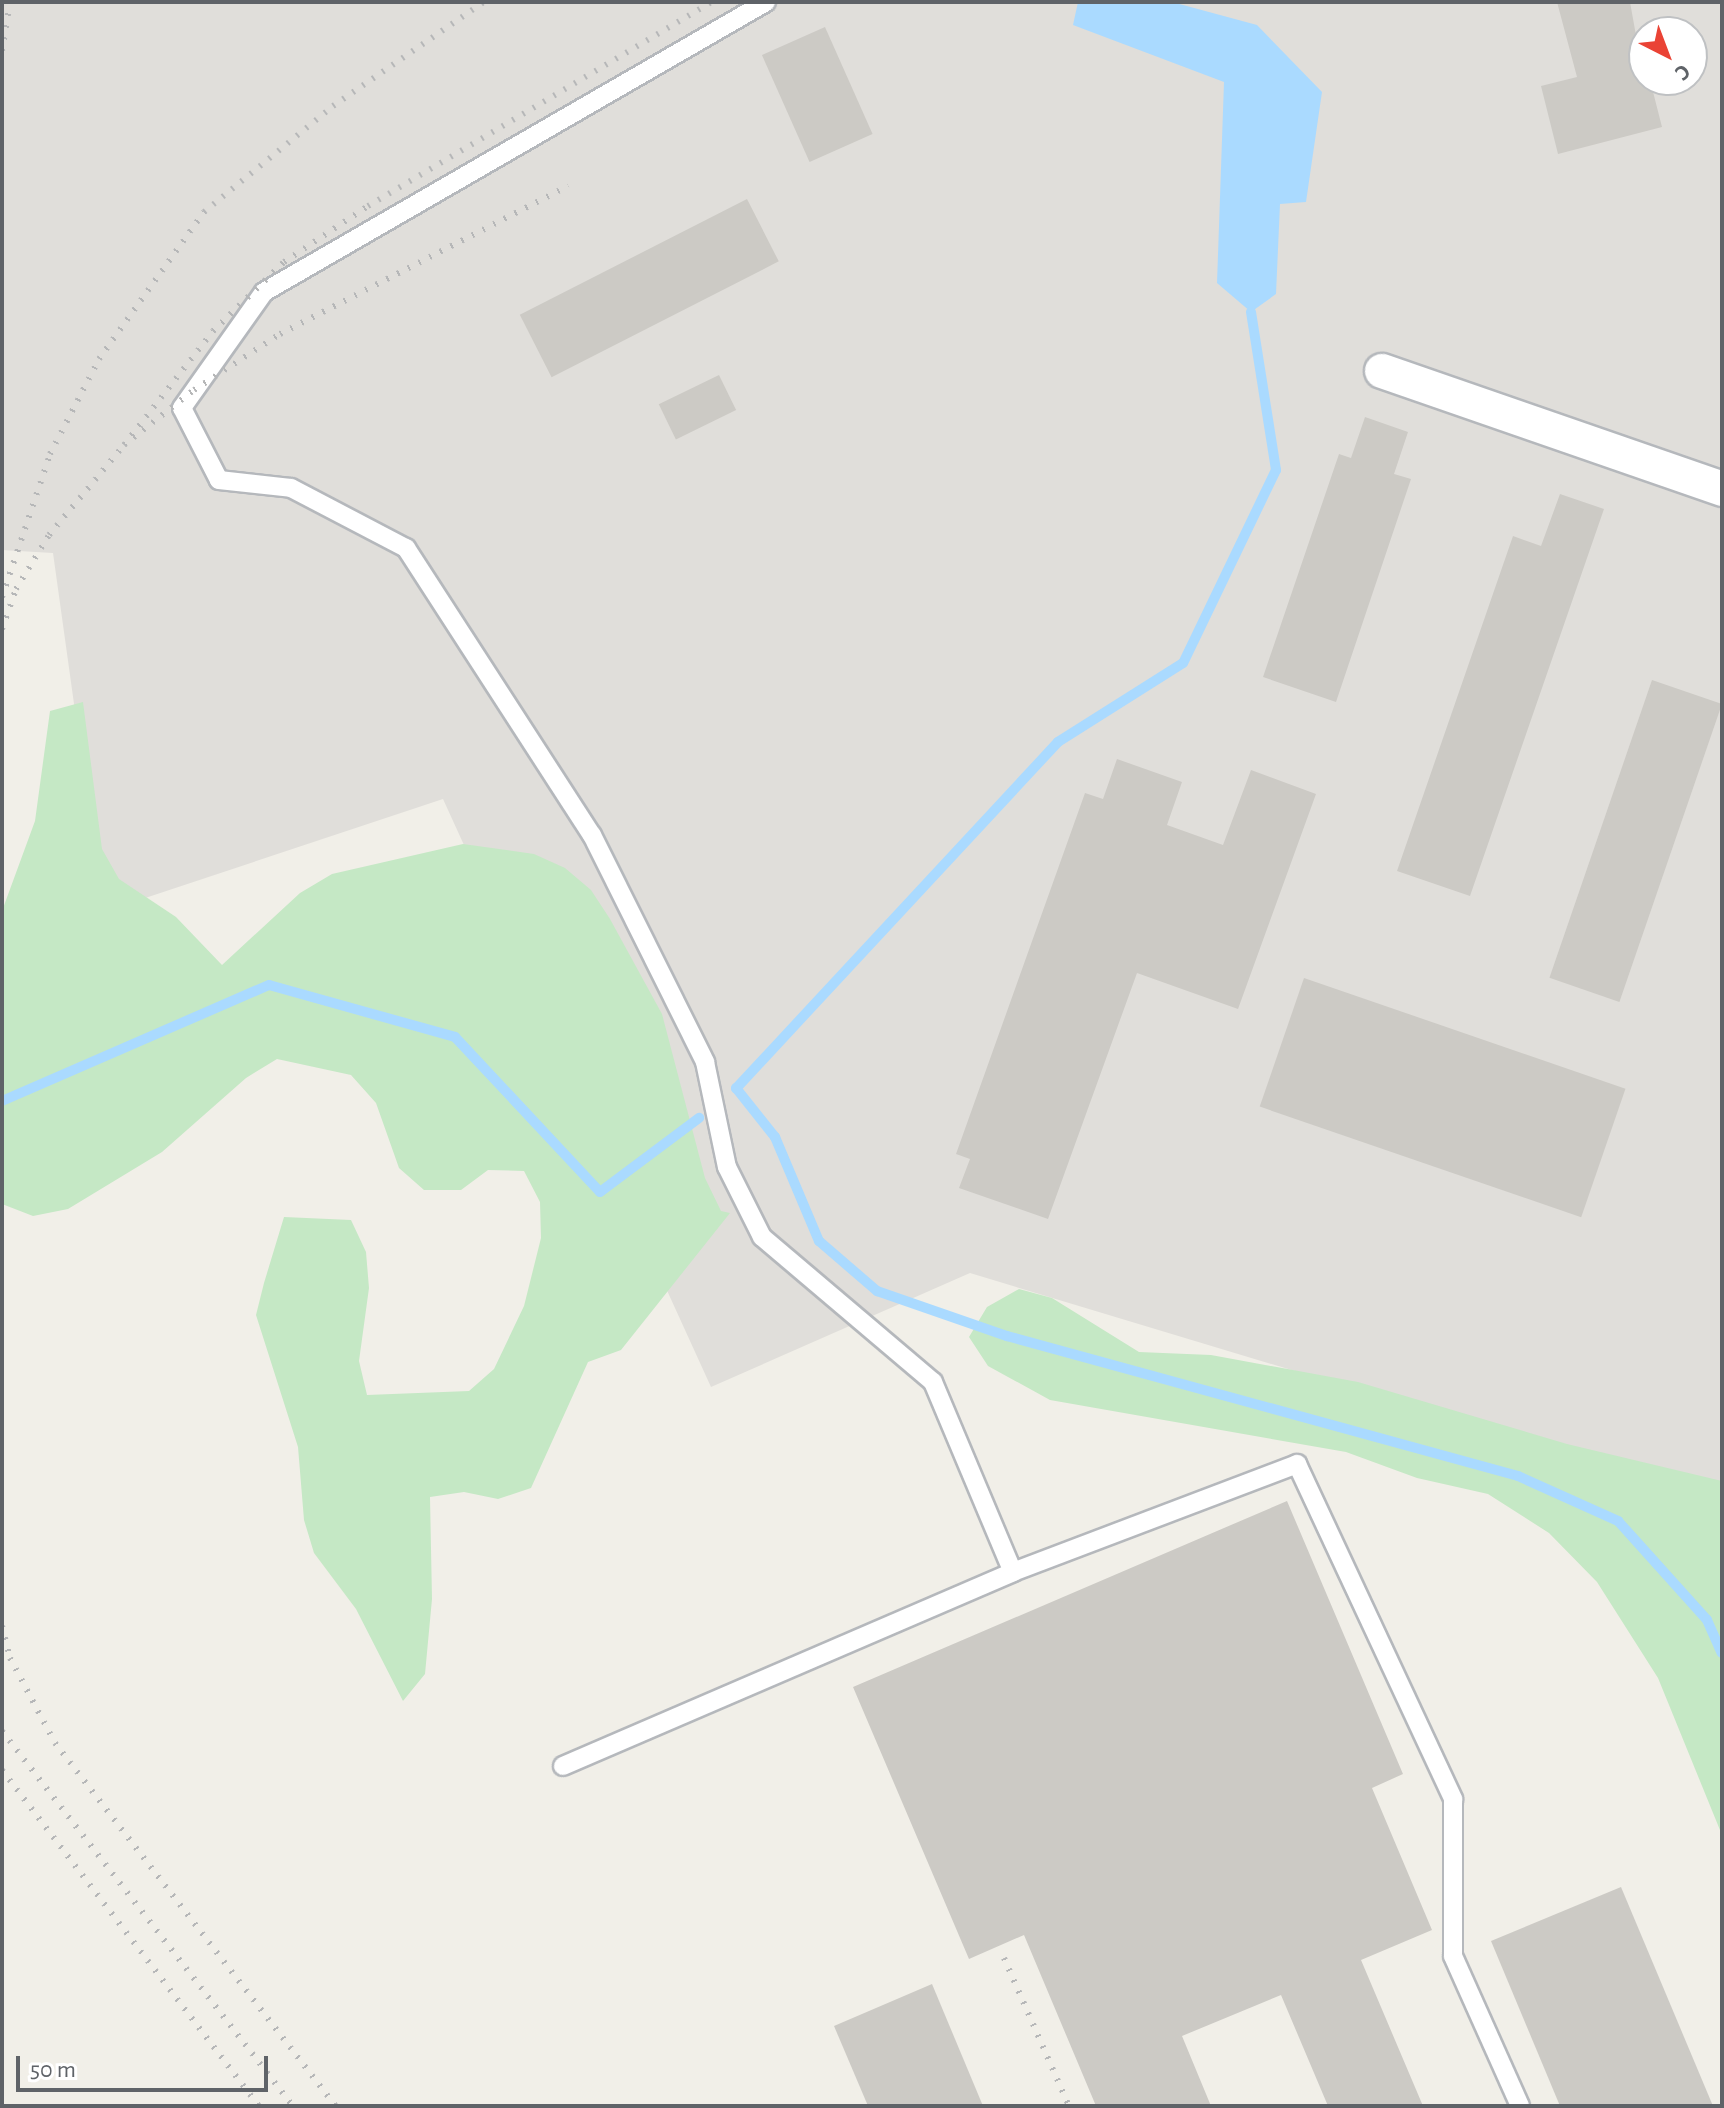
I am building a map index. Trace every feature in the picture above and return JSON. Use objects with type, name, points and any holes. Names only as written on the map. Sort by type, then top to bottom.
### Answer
[{"type":"street","points":[[1382,371],[1722,489]]},
{"type":"lane","points":[[766,2],[264,292],[182,408],[219,480],[291,488],[406,548],[592,835],[705,1062],[727,1167],[762,1237],[933,1382],[1013,1572]]},
{"type":"lane","points":[[563,1766],[1013,1572],[1297,1464],[1453,1799],[1453,1956],[1520,2106]]},
{"type":"shaded area","points":[[2,2],[1722,2],[1722,1500],[970,1273],[711,1387],[443,799],[103,912],[53,553],[2,550]]},
{"type":"green space","points":[[83,702],[102,849],[119,879],[176,917],[222,965],[300,893],[332,874],[463,844],[534,854],[565,868],[591,890],[662,1014],[705,1178],[721,1211],[730,1213],[621,1350],[588,1362],[531,1488],[498,1499],[464,1492],[430,1497],[432,1599],[425,1674],[403,1701],[356,1609],[314,1553],[304,1520],[298,1447],[256,1315],[264,1283],[284,1217],[351,1220],[366,1252],[369,1288],[359,1361],[367,1395],[469,1391],[494,1369],[524,1306],[541,1238],[540,1202],[524,1171],[488,1170],[461,1190],[424,1190],[399,1168],[376,1103],[351,1075],[277,1059],[246,1078],[162,1152],[68,1209],[33,1216],[2,1204],[2,911],[35,821],[50,711]]},
{"type":"green space","points":[[1019,1289],[1052,1298],[1139,1352],[1211,1355],[1358,1382],[1567,1444],[1722,1481],[1722,1835],[1658,1678],[1597,1582],[1549,1533],[1488,1494],[1417,1478],[1346,1452],[1050,1400],[988,1366],[969,1337],[987,1307]]},
{"type":"water","points":[[1078,2],[1172,2],[1257,25],[1322,92],[1306,202],[1280,204],[1276,294],[1251,312],[1217,283],[1224,82],[1073,25]]},
{"type":"building","points":[[1557,2],[1630,2],[1633,16],[1628,16],[1628,96],[1654,96],[1662,127],[1558,154],[1541,86],[1577,77]]},
{"type":"building","points":[[825,27],[873,134],[810,162],[762,55]]},
{"type":"building","points":[[747,199],[779,261],[552,377],[520,315]]},
{"type":"building","points":[[719,375],[736,410],[676,439],[659,404]]},
{"type":"building","points":[[1365,417],[1408,432],[1394,474],[1411,479],[1336,702],[1263,677],[1339,454],[1351,458]]},
{"type":"building","points":[[1560,494],[1604,509],[1470,896],[1397,871],[1513,536],[1541,546]]},
{"type":"building","points":[[1652,680],[1722,704],[1619,1002],[1549,978]]},
{"type":"building","points":[[1117,759],[1182,782],[1167,825],[1223,845],[1251,770],[1316,794],[1238,1009],[1137,973],[1048,1219],[959,1188],[970,1159],[956,1154],[1085,793],[1103,799]]},
{"type":"building","points":[[1304,978],[1625,1089],[1581,1217],[1260,1107]]},
{"type":"building","points":[[1287,1501],[1403,1774],[1372,1788],[1432,1930],[1361,1960],[1423,2106],[1328,2106],[1281,1995],[1182,2036],[1211,2106],[1096,2106],[1024,1935],[969,1959],[853,1687]]},
{"type":"building","points":[[1621,1887],[1713,2106],[1560,2106],[1491,1941]]},
{"type":"building","points":[[932,1984],[983,2106],[868,2106],[834,2026]]},
{"type":"waterway","points":[[1251,312],[1276,470],[1183,663],[1058,742],[736,1088],[775,1137],[819,1241],[877,1291],[1007,1336],[1518,1476],[1618,1521],[1707,1620],[1722,1653]]},
{"type":"waterway","points":[[2,1101],[269,985],[455,1037],[600,1192],[699,1118]]},
{"type":"railway","points":[[2,51],[10,2]]},
{"type":"railway","points":[[2,597],[50,454],[99,359],[204,212],[333,106],[484,2]]},
{"type":"railway","points":[[124,445],[213,331],[284,262],[368,206],[711,2]]},
{"type":"railway","points":[[2,629],[16,589],[49,535],[124,445],[194,390],[280,334],[568,186]]},
{"type":"railway","points":[[2,1626],[10,1658],[55,1743],[336,2106]]},
{"type":"railway","points":[[2,1731],[293,2106]]},
{"type":"railway","points":[[2,1770],[259,2106]]},
{"type":"railway","points":[[1004,1958],[1069,2106]]}]
